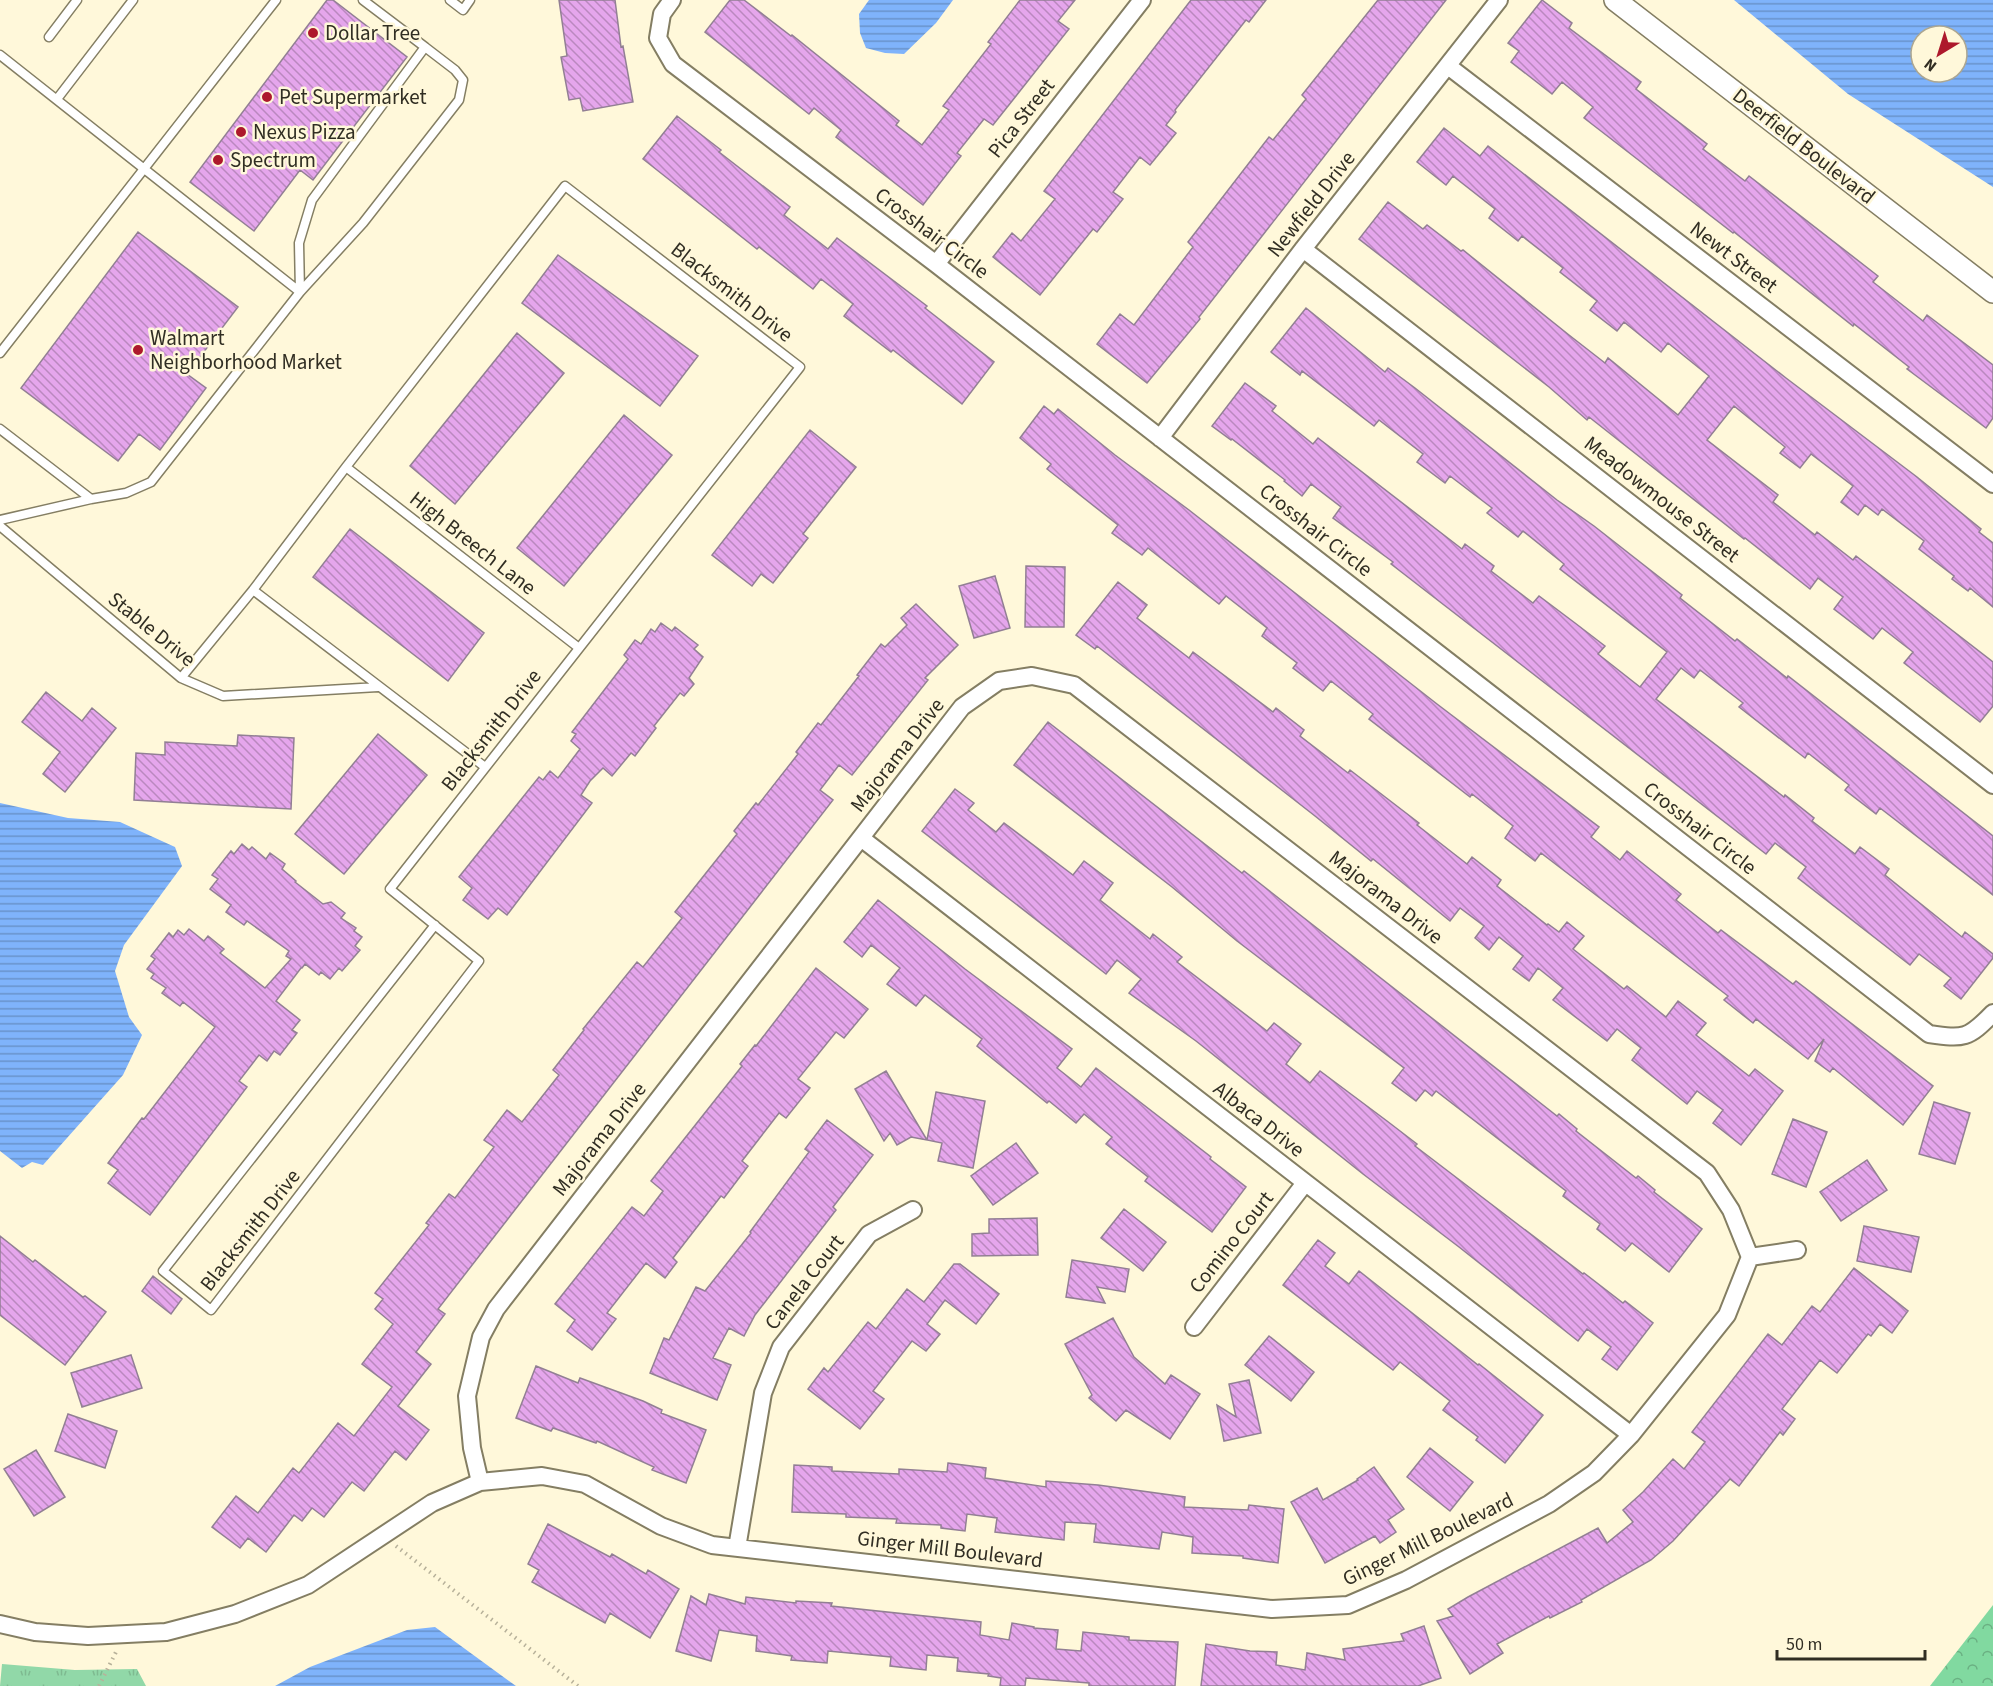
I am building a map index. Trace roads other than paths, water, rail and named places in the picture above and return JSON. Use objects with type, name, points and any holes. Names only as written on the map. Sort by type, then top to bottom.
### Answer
[{"type":"street","name":"Crosshair Circle","points":[[672,0],[662,14],[658,39],[673,64],[936,264],[1929,1034],[1956,1038],[1966,1035],[1976,1031],[1993,1013]]},
{"type":"street","name":"Pica Street","points":[[936,264],[1143,0]]},
{"type":"street","name":"Newfield Drive","points":[[1160,438],[1304,249],[1499,0]]},
{"type":"street","name":"Deerfield Boulevard","points":[[1615,0],[1993,292]]},
{"type":"street","name":"Newt Street","points":[[1448,66],[1993,484]]},
{"type":"street","name":"Meadowmouse Street","points":[[1304,249],[1993,785]]},
{"type":"street","name":"Majorama Drive","points":[[480,1482],[472,1448],[467,1396],[481,1337],[496,1309],[962,707],[999,681],[1032,676],[1074,685],[1707,1173],[1731,1210],[1750,1257]]},
{"type":"street","name":"Albaca Drive","points":[[861,838],[1631,1435]]},
{"type":"street","name":"Comino Court","points":[[1194,1327],[1305,1184]]},
{"type":"street","name":"Canela Court","points":[[737,1548],[763,1393],[781,1347],[869,1234],[913,1210]]},
{"type":"street","points":[[1750,1257],[1797,1250]]},
{"type":"street","name":"Ginger Mill Boulevard","points":[[0,1624],[34,1632],[88,1636],[166,1632],[236,1614],[308,1585],[432,1503],[480,1482],[542,1476],[585,1484],[661,1526],[712,1545],[1272,1609],[1348,1605],[1406,1580],[1549,1504],[1594,1473],[1631,1435],[1727,1315],[1750,1257]]},
{"type":"lane","points":[[49,37],[77,0]]},
{"type":"lane","points":[[57,99],[133,0]]},
{"type":"lane","points":[[0,354],[276,0]]},
{"type":"lane","points":[[0,520],[126,493],[151,482],[300,292],[363,223],[459,100],[463,80],[455,70],[363,0]]},
{"type":"lane","points":[[450,0],[463,10],[470,0]]},
{"type":"lane","points":[[300,292],[299,243],[312,200],[425,46]]},
{"type":"lane","points":[[0,55],[300,292]]},
{"type":"lane","name":"Blacksmith Drive","points":[[181,678],[253,590],[565,186],[800,367],[390,889],[435,925],[479,961],[211,1310],[163,1271],[435,925]]},
{"type":"lane","points":[[0,429],[91,499]]},
{"type":"lane","name":"High Breech Lane","points":[[346,467],[579,648]]},
{"type":"lane","name":"Stable Drive","points":[[0,526],[181,678],[224,696],[378,687]]},
{"type":"lane","points":[[253,590],[485,767]]},
{"type":"water","points":[[869,0],[953,0],[936,23],[904,54],[885,53],[866,48],[860,33],[859,14]]},
{"type":"water","points":[[1734,0],[1993,0],[1993,187],[1848,94]]},
{"type":"water","points":[[0,803],[68,818],[120,822],[175,847],[182,866],[124,945],[115,971],[129,1017],[142,1035],[123,1075],[43,1165],[32,1162],[22,1168],[0,1151]]},
{"type":"water","points":[[435,1627],[516,1686],[275,1686],[310,1667],[407,1630]]},
{"type":"place","name":"Dollar Tree","points":[[313,33]]},
{"type":"place","name":"Pet Supermarket","points":[[267,97]]},
{"type":"place","name":"Nexus Pizza","points":[[241,132]]},
{"type":"place","name":"Spectrum","points":[[218,160]]},
{"type":"place","name":"Walmart Neighborhood Market","points":[[138,350]]}]
